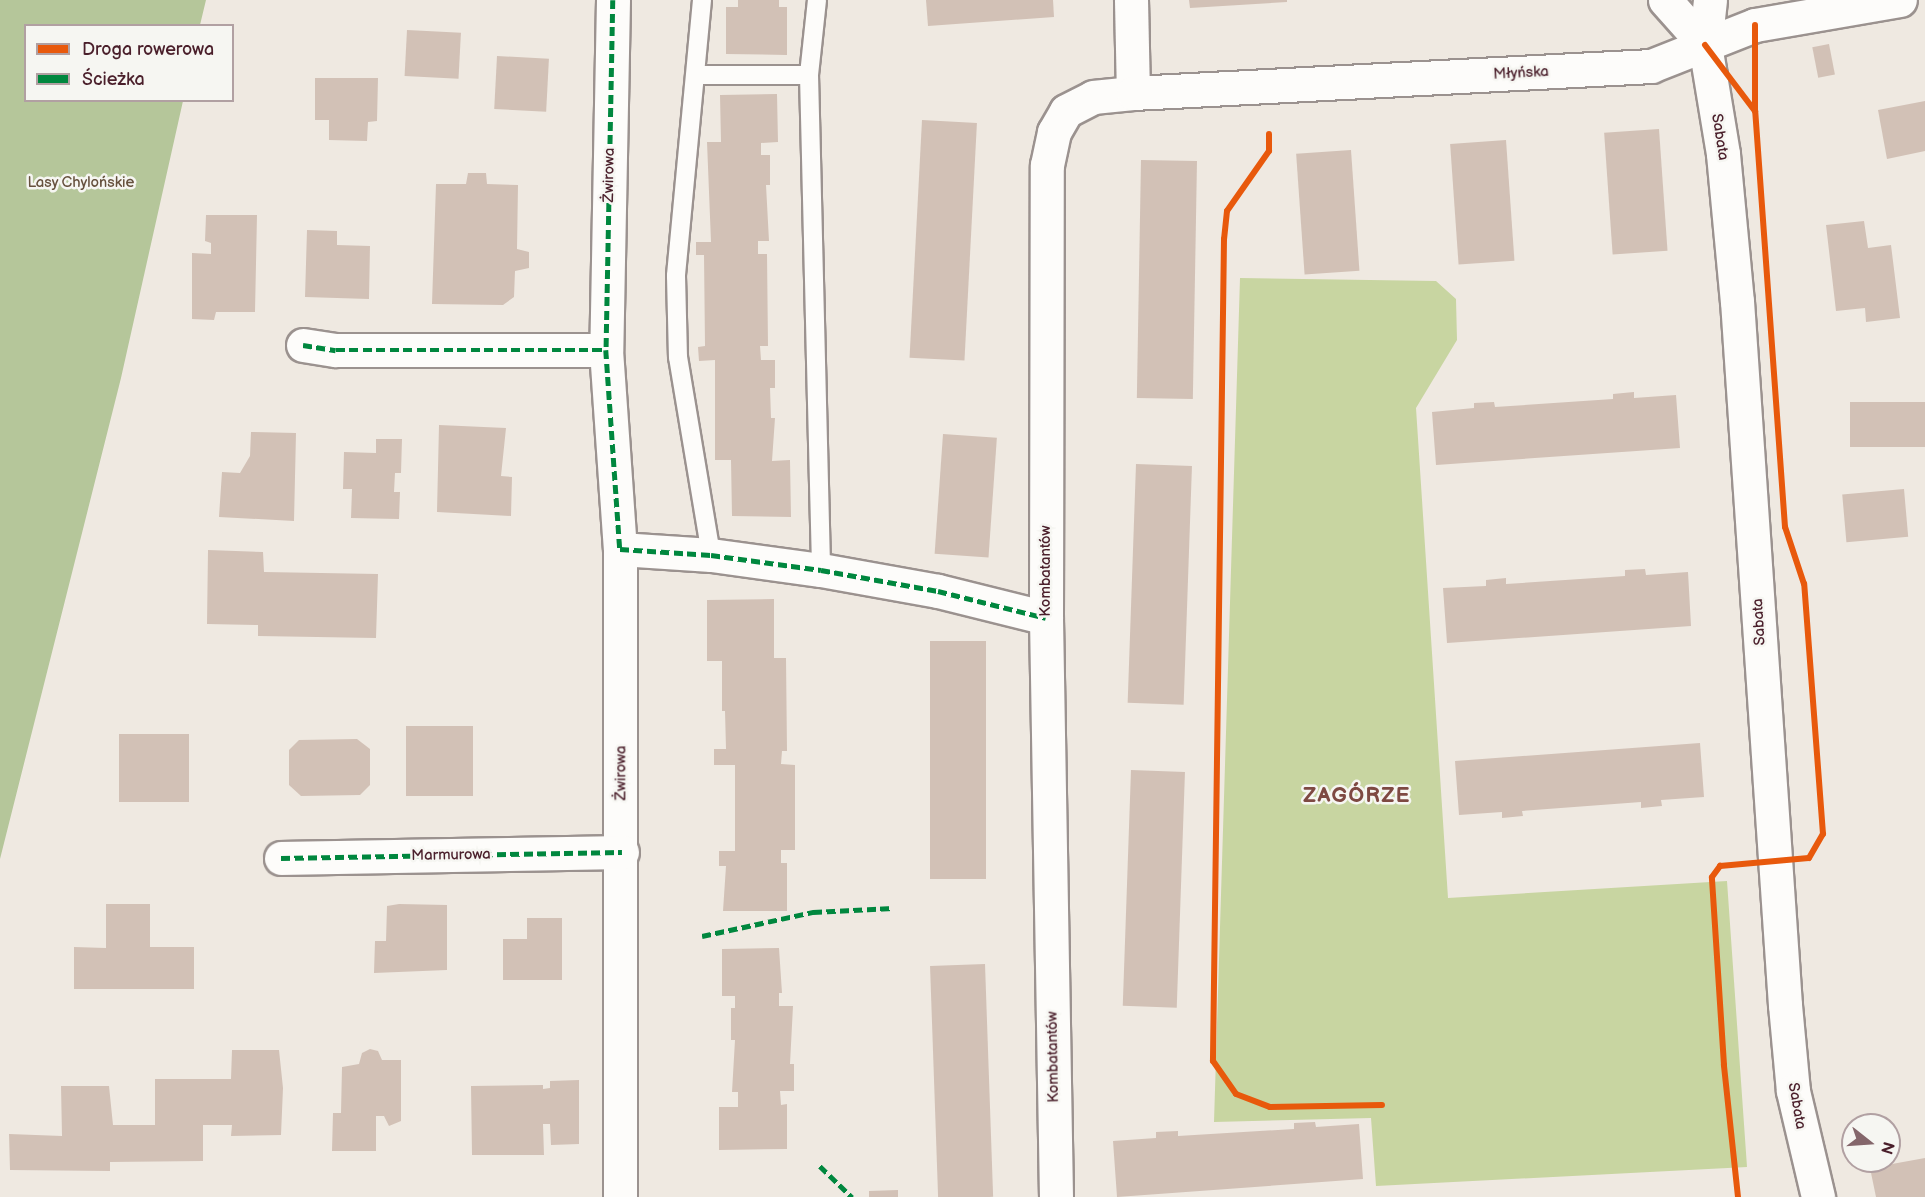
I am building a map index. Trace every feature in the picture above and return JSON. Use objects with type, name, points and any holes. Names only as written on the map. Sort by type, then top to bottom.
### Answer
[{"type":"street","name":"Żwirowa","points":[[613,0],[606,350],[620,549],[622,852],[620,1197]]},
{"type":"street","points":[[1131,0],[1133,93]]},
{"type":"street","points":[[1665,0],[1705,45]]},
{"type":"street","name":"Sabata","points":[[1710,0],[1705,45],[1723,154],[1737,301],[1794,1091],[1818,1197]]},
{"type":"street","name":"Młyńska","points":[[1133,93],[1651,66],[1755,25],[1900,0]]},
{"type":"street","name":"Kombatantów","points":[[1056,1197],[1046,618],[1047,165],[1054,132],[1066,111],[1093,97],[1133,93]]},
{"type":"street","points":[[303,345],[336,350],[606,350]]},
{"type":"street","points":[[620,549],[711,555],[822,570],[938,591],[1046,618]]},
{"type":"street","name":"Marmurowa","points":[[281,858],[622,852]]},
{"type":"lane","points":[[702,0],[676,276],[678,357],[711,555]]},
{"type":"lane","points":[[817,0],[809,75],[822,570]]},
{"type":"lane","points":[[696,75],[809,75]]},
{"type":"green space","name":"Lasy Chylońskie","points":[[0,0],[206,0],[200,24],[24,24],[24,102],[183,102],[121,378],[0,859]]},
{"type":"green space","points":[[1240,278],[1436,281],[1456,299],[1457,340],[1416,408],[1448,898],[1727,881],[1747,1167],[1376,1186],[1371,1118],[1214,1122]]},
{"type":"building","points":[[738,0],[779,0],[779,7],[787,7],[787,55],[726,54],[726,7],[738,7]]},
{"type":"building","points":[[926,0],[1053,0],[1054,17],[928,26]]},
{"type":"building","points":[[1189,0],[1287,0],[1287,2],[1190,8]]},
{"type":"building","points":[[407,30],[461,33],[459,79],[405,76]]},
{"type":"building","points":[[1829,44],[1835,74],[1818,78],[1812,47]]},
{"type":"building","points":[[497,56],[549,59],[546,112],[494,109]]},
{"type":"building","points":[[315,78],[378,78],[377,121],[368,122],[367,141],[329,140],[329,120],[315,120]]},
{"type":"building","points":[[777,94],[778,142],[761,143],[761,155],[770,155],[770,185],[766,185],[769,241],[758,241],[758,254],[767,254],[768,346],[760,346],[761,360],[775,360],[775,388],[770,388],[771,418],[775,418],[772,461],[790,460],[791,517],[732,516],[731,460],[715,460],[715,360],[699,361],[698,347],[705,346],[704,255],[696,255],[696,242],[711,242],[707,142],[721,142],[720,95]]},
{"type":"building","points":[[1925,101],[1925,151],[1887,159],[1878,110]]},
{"type":"building","points":[[922,120],[977,123],[964,361],[910,358]]},
{"type":"building","points":[[1659,129],[1668,251],[1613,255],[1604,133]]},
{"type":"building","points":[[1506,140],[1514,261],[1459,265],[1450,144]]},
{"type":"building","points":[[1351,150],[1359,271],[1305,275],[1296,154]]},
{"type":"building","points":[[1141,160],[1197,161],[1193,399],[1137,398]]},
{"type":"building","points":[[468,173],[486,173],[487,184],[518,185],[517,249],[529,252],[529,268],[515,271],[514,297],[503,305],[432,304],[436,184],[466,184]]},
{"type":"building","points":[[206,215],[257,215],[255,312],[216,312],[214,320],[192,319],[192,253],[211,254],[211,243],[205,241]]},
{"type":"building","points":[[1864,221],[1868,248],[1891,245],[1900,318],[1866,322],[1865,308],[1836,311],[1826,225]]},
{"type":"building","points":[[307,230],[337,231],[337,245],[370,246],[369,299],[305,297]]},
{"type":"building","points":[[1634,392],[1634,398],[1676,395],[1680,448],[1436,465],[1432,412],[1474,408],[1474,403],[1494,402],[1495,407],[1613,399],[1613,394]]},
{"type":"building","points":[[1850,402],[1925,402],[1925,447],[1850,447]]},
{"type":"building","points":[[439,425],[506,428],[501,476],[512,477],[511,516],[437,512]]},
{"type":"building","points":[[251,432],[296,433],[294,521],[219,517],[222,472],[240,473],[250,456]]},
{"type":"building","points":[[943,434],[997,438],[988,557],[935,554]]},
{"type":"building","points":[[376,439],[402,439],[401,473],[395,473],[394,492],[400,492],[399,519],[351,518],[352,489],[343,489],[344,452],[376,453]]},
{"type":"building","points":[[1136,464],[1192,466],[1184,705],[1128,703]]},
{"type":"building","points":[[1904,489],[1908,537],[1846,542],[1842,494]]},
{"type":"building","points":[[208,550],[263,552],[264,572],[378,574],[376,638],[258,636],[258,625],[207,624]]},
{"type":"building","points":[[1645,569],[1646,575],[1688,572],[1691,626],[1447,643],[1443,588],[1486,586],[1486,580],[1506,578],[1506,584],[1625,576],[1625,570]]},
{"type":"building","points":[[774,599],[774,658],[786,658],[787,751],[782,751],[781,764],[795,765],[795,850],[781,850],[781,863],[787,863],[787,911],[723,911],[726,866],[719,866],[719,851],[735,851],[735,765],[714,765],[714,749],[726,749],[725,711],[722,711],[722,661],[707,661],[707,600]]},
{"type":"building","points":[[930,641],[986,641],[986,879],[930,879]]},
{"type":"building","points":[[406,726],[473,726],[473,796],[406,796]]},
{"type":"building","points":[[119,734],[189,734],[189,802],[119,802]]},
{"type":"building","points":[[357,739],[370,749],[370,785],[360,795],[301,796],[289,785],[289,750],[299,740]]},
{"type":"building","points":[[1700,743],[1704,797],[1661,800],[1662,806],[1641,808],[1641,802],[1522,811],[1523,816],[1502,818],[1502,812],[1459,815],[1455,761]]},
{"type":"building","points":[[1131,770],[1185,772],[1177,1008],[1123,1006]]},
{"type":"building","points":[[106,904],[150,904],[150,947],[194,947],[194,989],[74,989],[74,947],[106,948]]},
{"type":"building","points":[[447,905],[447,970],[374,973],[375,941],[386,941],[387,906]]},
{"type":"building","points":[[527,918],[562,918],[562,980],[503,980],[503,939],[527,939]]},
{"type":"building","points":[[779,948],[782,993],[779,993],[779,1006],[793,1006],[790,1064],[794,1064],[794,1091],[780,1091],[781,1105],[787,1104],[787,1149],[719,1150],[719,1107],[738,1107],[738,1092],[732,1092],[735,1040],[731,1040],[731,1008],[735,1008],[735,996],[722,996],[722,949]]},
{"type":"building","points":[[985,964],[993,1197],[938,1197],[930,966]]},
{"type":"building","points":[[370,1049],[378,1051],[382,1060],[401,1060],[401,1121],[389,1126],[384,1116],[376,1116],[376,1151],[332,1151],[333,1113],[341,1113],[342,1067],[359,1064],[362,1053]]},
{"type":"building","points":[[232,1050],[279,1050],[283,1088],[281,1135],[231,1136],[232,1125],[203,1125],[203,1161],[110,1162],[110,1171],[10,1170],[9,1134],[62,1136],[61,1086],[109,1086],[113,1125],[155,1125],[155,1079],[231,1079]]},
{"type":"building","points":[[579,1080],[579,1144],[551,1145],[550,1124],[543,1124],[544,1155],[472,1155],[471,1086],[543,1085],[543,1089],[550,1088],[550,1081]]},
{"type":"building","points":[[1315,1122],[1316,1127],[1359,1124],[1363,1179],[1117,1197],[1113,1141],[1156,1138],[1156,1132],[1178,1131],[1178,1136],[1294,1129],[1294,1123]]},
{"type":"building","points":[[1925,1158],[1925,1197],[1876,1197],[1871,1173],[1901,1173],[1901,1162]]},
{"type":"building","points":[[898,1190],[898,1197],[869,1197],[869,1191]]},
{"type":"marked path","points":[[613,0],[606,350],[620,549],[711,555],[821,570],[938,591],[1046,618]]},
{"type":"marked path","points":[[303,345],[336,350],[606,350]]},
{"type":"marked path","points":[[281,858],[622,852]]},
{"type":"marked path","points":[[702,936],[813,912],[893,908]]},
{"type":"marked path","points":[[820,1166],[852,1197]]},
{"type":"cycle path","points":[[1738,1197],[1724,1065],[1712,877],[1720,866],[1809,858],[1823,834],[1804,584],[1785,527],[1755,111],[1755,25]]},
{"type":"cycle path","points":[[1705,45],[1755,111]]},
{"type":"cycle path","points":[[1269,134],[1269,151],[1227,211],[1224,239],[1213,1061],[1236,1094],[1270,1107],[1382,1105]]},
{"type":"district","name":"ZAGÓRZE","points":[[1357,796]]}]
